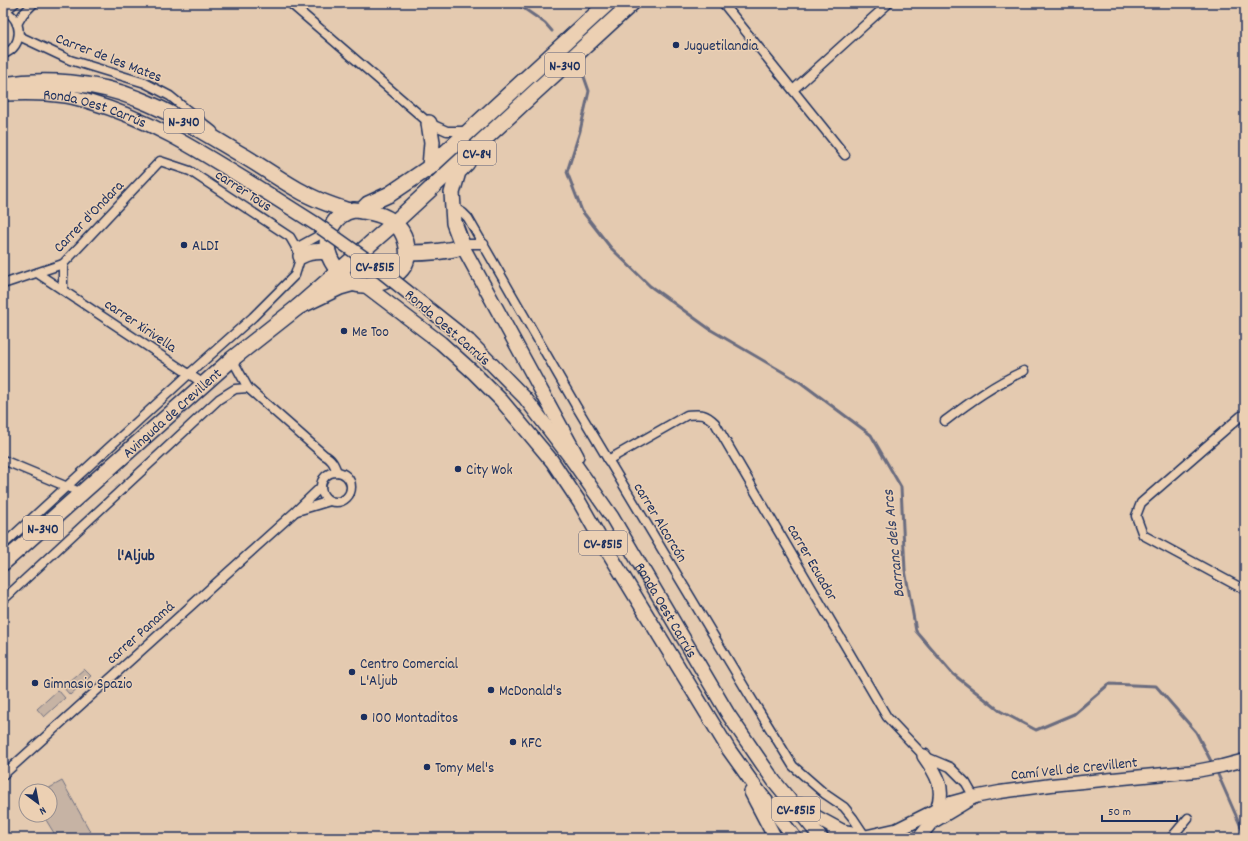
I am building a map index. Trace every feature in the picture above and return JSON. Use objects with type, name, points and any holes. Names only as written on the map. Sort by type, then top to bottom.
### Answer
[{"type":"highway","name":"N-340","points":[[355,211],[390,194],[430,167],[608,3]]},
{"type":"highway","name":"N-340","points":[[298,307],[394,223],[596,36],[634,3]]},
{"type":"highway","name":"Ronda Oest Carrús","points":[[3,85],[56,81],[112,91],[137,98],[174,116],[243,155],[305,194],[329,204],[383,217],[394,223]]},
{"type":"highway","name":"CV-84","points":[[453,207],[452,193],[458,172],[483,147],[505,120]]},
{"type":"highway","points":[[429,124],[432,142],[430,167]]},
{"type":"highway","points":[[394,223],[402,232],[408,253],[443,252],[462,247],[454,223],[453,207]]},
{"type":"highway","points":[[355,211],[340,216],[335,220],[330,230],[328,252],[334,265],[339,271],[360,285]]},
{"type":"highway","points":[[299,252],[328,252]]},
{"type":"highway","name":"Avinguda de Crevillent","points":[[3,563],[232,359],[298,307],[340,287],[384,282],[397,274],[405,264],[408,253]]},
{"type":"main road","name":"Ronda Oest Carrús","points":[[3,94],[26,92],[68,96],[108,107],[150,124],[199,152],[316,224],[371,263],[469,342],[525,398],[570,457],[612,517],[728,714],[774,781],[819,837],[830,832],[842,831]]},
{"type":"main road","points":[[462,247],[612,517]]},
{"type":"main road","name":"Ronda Oest Carrús","points":[[360,285],[441,343],[473,372],[501,400],[552,461],[580,503],[729,750],[775,838]]},
{"type":"main road","name":"Ronda Oest Carrús","points":[[729,750],[759,792],[795,838]]},
{"type":"main road","points":[[924,756],[935,771],[939,781],[940,795],[937,810]]},
{"type":"main road","name":"Ronda Oest Carrús","points":[[774,781],[807,812],[842,831],[866,838]]},
{"type":"main road","points":[[866,838],[897,830],[952,803],[974,797]]},
{"type":"street","points":[[3,54],[15,46],[19,36],[17,24],[11,15],[4,11],[15,3]]},
{"type":"street","points":[[17,24],[23,14],[34,3]]},
{"type":"street","points":[[290,3],[429,124],[447,131],[469,131]]},
{"type":"street","points":[[723,3],[845,155]]},
{"type":"street","points":[[793,90],[889,3]]},
{"type":"street","name":"Carrer de les Mates","points":[[19,36],[70,60],[144,83],[170,96],[243,155]]},
{"type":"street","name":"carrer Tous","points":[[160,161],[190,171],[290,237],[299,252]]},
{"type":"street","name":"Carrer d'Ondara","points":[[3,284],[63,264],[160,161]]},
{"type":"street","name":"carrer Alcorcón","points":[[453,207],[468,218],[484,244],[576,406],[793,766],[825,794],[844,807],[866,838]]},
{"type":"street","points":[[299,252],[330,230]]},
{"type":"street","points":[[462,247],[469,244],[484,244]]},
{"type":"street","name":"Avinguda de Crevillent","points":[[3,545],[253,317],[295,275],[299,252]]},
{"type":"street","points":[[63,264],[63,290]]},
{"type":"street","name":"carrer Xirivella","points":[[37,273],[204,384]]},
{"type":"street","points":[[232,359],[248,388],[329,457],[337,472]]},
{"type":"street","points":[[945,421],[986,392],[1005,380],[1024,371]]},
{"type":"street","name":"Avinguda de Crevillent","points":[[3,600],[219,399],[235,389],[248,388]]},
{"type":"street","name":"carrer Ecuador","points":[[608,460],[687,415],[701,414],[708,416],[715,423],[887,717],[924,756],[950,767],[966,783],[974,797]]},
{"type":"street","points":[[1245,415],[1241,416],[1141,503],[1136,516],[1142,535],[1245,590]]},
{"type":"street","points":[[324,454],[328,465],[326,476],[321,487],[323,496],[330,501],[340,502],[348,497],[351,487],[348,478],[345,475],[337,472],[326,476]]},
{"type":"street","points":[[3,460],[82,493]]},
{"type":"street","name":"carrer Panamá","points":[[3,775],[321,487]]},
{"type":"street","name":"carrer Panamá","points":[[296,511],[330,501]]},
{"type":"street","name":"Camí Vell de Crevillent","points":[[920,838],[931,823],[974,797],[1051,785],[1196,771],[1242,761]]},
{"type":"street","points":[[1172,838],[1188,818]]},
{"type":"shaded area","points":[[84,669],[91,676],[70,695],[63,687]]},
{"type":"shaded area","points":[[58,690],[65,698],[44,717],[37,709]]},
{"type":"shaded area","points":[[62,781],[91,833],[83,838],[57,838],[48,823],[58,823],[58,783]]},
{"type":"waterway","name":"Barranc dels Arcs","points":[[516,3],[545,23],[552,31]]},
{"type":"waterway","name":"Barranc dels Arcs","points":[[582,71],[589,91],[580,131],[567,172],[582,211],[611,248],[650,286],[711,330],[800,382],[871,435],[901,487],[905,570],[916,631],[953,674],[1000,711],[1036,730],[1074,714],[1109,684],[1156,686],[1196,732],[1213,765]]},
{"type":"waterway","name":"Barranc dels Arcs","points":[[1216,770],[1245,836]]},
{"type":"place","name":"Juguetilandia","points":[[676,45]]},
{"type":"place","name":"ALDI","points":[[184,245]]},
{"type":"place","name":"Me Too","points":[[344,331]]},
{"type":"place","name":"City Wok","points":[[458,469]]},
{"type":"place","name":"Centro Comercial L'Aljub","points":[[352,672]]},
{"type":"place","name":"Gimnasio Spazio","points":[[35,683]]},
{"type":"place","name":"McDonald's","points":[[491,690]]},
{"type":"place","name":"100 Montaditos","points":[[364,717]]},
{"type":"place","name":"KFC","points":[[513,742]]},
{"type":"place","name":"Tomy Mel's","points":[[427,767]]},
{"type":"district","name":"l'Aljub","points":[[136,554]]}]
